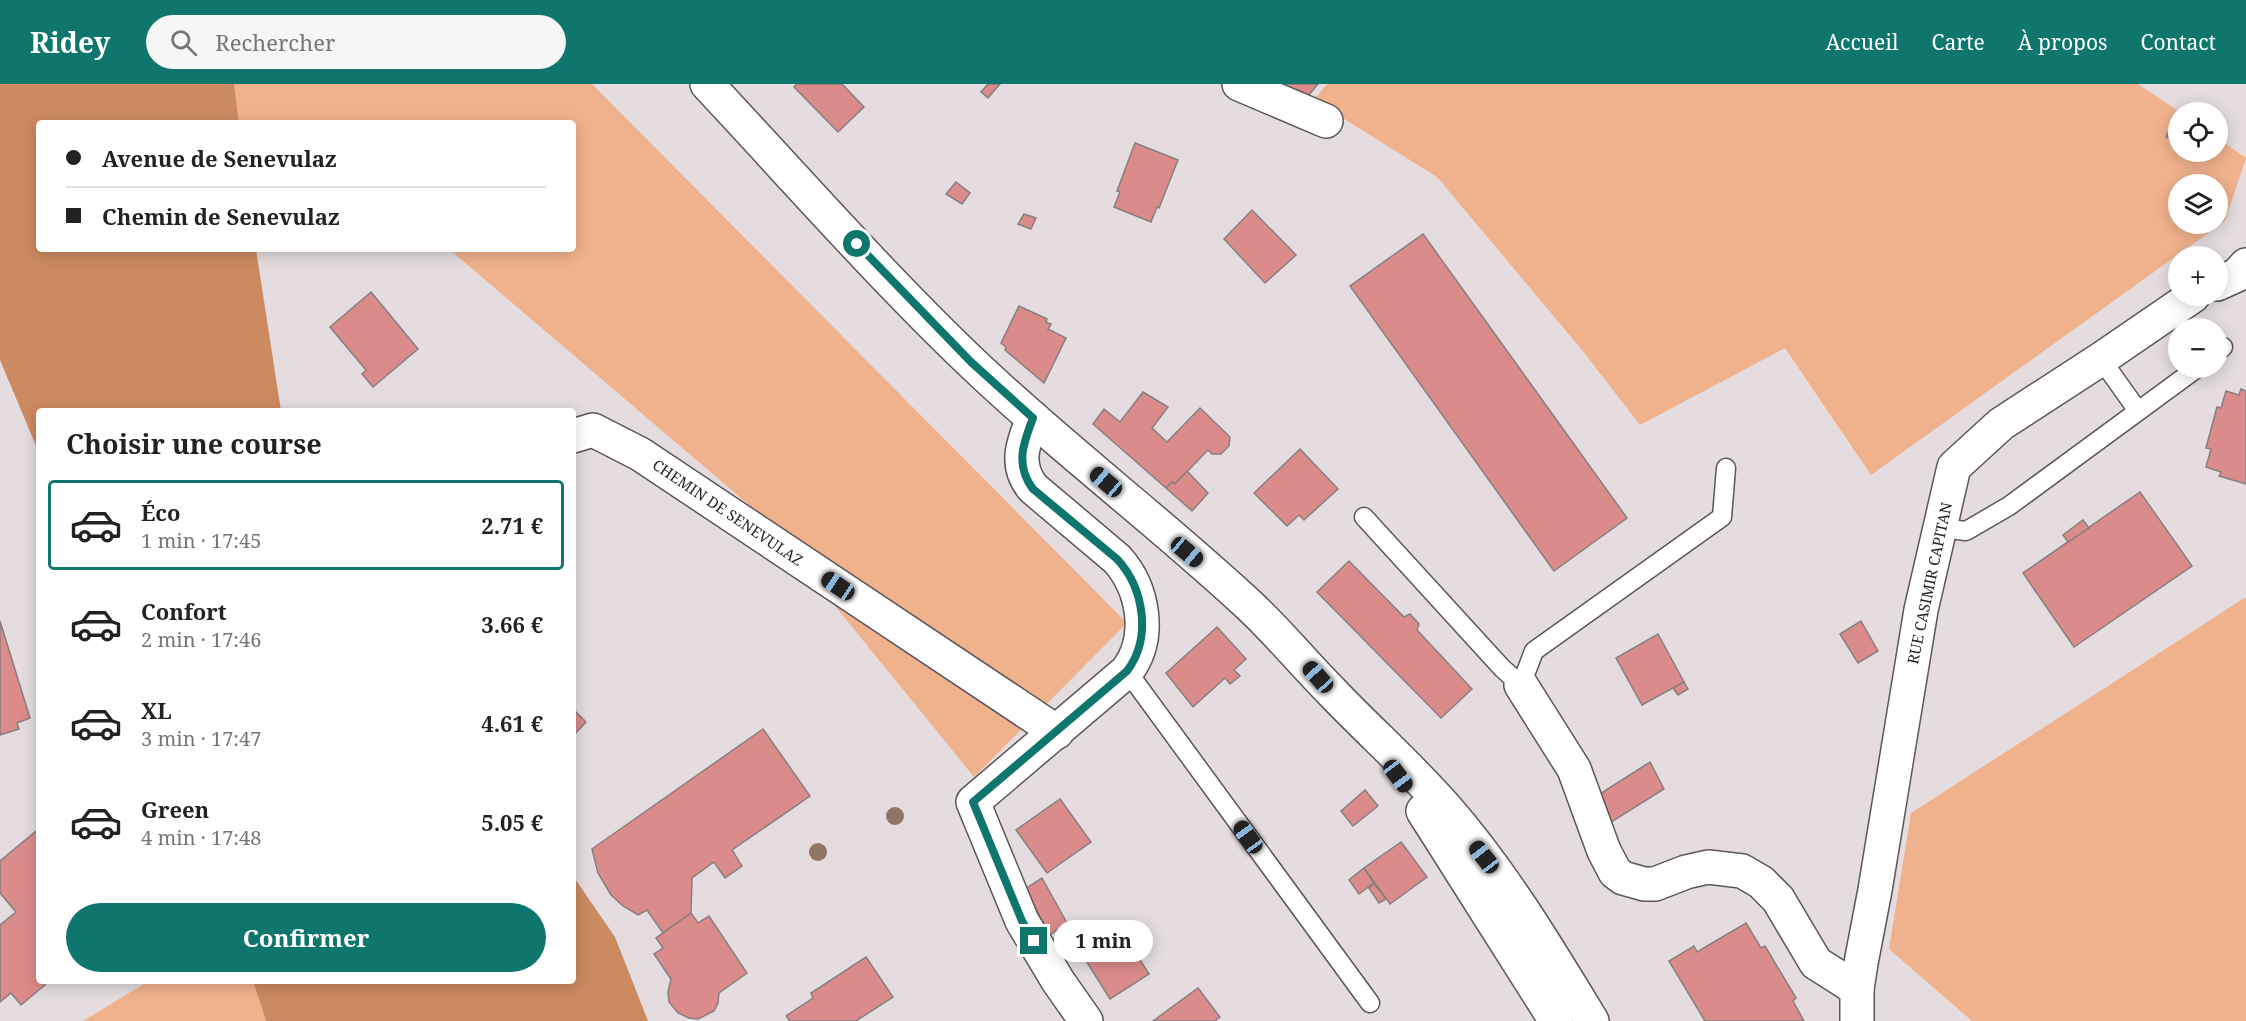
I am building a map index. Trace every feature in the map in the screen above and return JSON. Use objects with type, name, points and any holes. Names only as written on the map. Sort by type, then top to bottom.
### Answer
[{"type":"street","points":[[707,84],[915,306],[971,362],[1251,607],[1330,691],[1411,770],[1460,825],[1518,904],[1592,1021]]},
{"type":"street","points":[[1239,84],[1326,121]]},
{"type":"street","name":"RUE CASIMIR CAPITAN","points":[[1857,1021],[1857,989],[1919,621],[1954,467],[2001,424],[2178,306]]},
{"type":"street","points":[[1033,418],[1021,455],[1024,474],[1033,489],[1127,569],[1137,592],[1142,615],[1139,651],[1127,671],[973,802],[1022,921],[1058,981],[1086,1021]]},
{"type":"street","name":"CHEMIN DE SENEVULAZ","points":[[576,435],[593,430],[640,454],[1057,732]]},
{"type":"street","points":[[1521,685],[1574,769],[1604,851],[1615,872],[1623,878],[1644,884],[1655,884],[1686,872],[1708,867],[1742,871],[1761,882],[1778,899],[1816,963],[1857,989]]},
{"type":"street","points":[[1330,691],[1426,816],[1556,1021]]},
{"type":"lane","points":[[2101,359],[2138,411]]},
{"type":"lane","points":[[1940,528],[1966,531],[2000,511],[2183,378]]},
{"type":"lane","points":[[1364,517],[1502,669],[1521,685],[1534,651],[1722,517],[1726,468]]},
{"type":"lane","points":[[1127,671],[1370,1003]]},
{"type":"shaded area","points":[[0,84],[234,84],[239,120],[36,120],[36,252],[256,252],[281,408],[36,408],[36,446],[0,360]]},
{"type":"shaded area","points":[[234,84],[592,84],[1127,623],[974,777],[762,516],[453,252],[576,252],[576,120],[239,120]]},
{"type":"shaded area","points":[[1327,84],[2138,84],[2168,104],[2168,162],[2228,162],[2228,146],[2246,158],[2228,212],[2228,174],[2168,174],[2168,234],[2207,234],[2190,246],[2168,246],[2168,262],[1871,475],[1785,348],[1640,425],[1582,350],[1437,177],[1314,100]]},
{"type":"shaded area","points":[[2246,597],[2246,1021],[1972,1021],[1889,949],[1911,813]]},
{"type":"shaded area","points":[[576,880],[615,937],[648,1021],[266,1021],[254,984],[576,984]]},
{"type":"shaded area","points":[[144,984],[254,984],[266,1021],[83,1021]]},
{"type":"building","points":[[797,84],[842,84],[864,107],[838,132],[794,87]]},
{"type":"building","points":[[988,84],[1000,84],[988,98],[981,92]]},
{"type":"building","points":[[1259,84],[1318,84],[1303,102]]},
{"type":"building","points":[[1135,143],[1178,160],[1151,222],[1114,207],[1120,192],[1117,191]]},
{"type":"building","points":[[956,182],[970,193],[962,204],[946,194]]},
{"type":"building","points":[[1252,210],[1296,255],[1265,283],[1224,239]]},
{"type":"building","points":[[1024,214],[1036,218],[1031,229],[1018,224]]},
{"type":"building","points":[[1423,234],[1627,518],[1554,571],[1350,286]]},
{"type":"building","points":[[371,292],[418,349],[373,387],[362,374],[366,370],[330,327]]},
{"type":"building","points":[[1019,306],[1047,319],[1046,322],[1051,324],[1048,329],[1066,338],[1044,383],[1005,350],[1006,347],[1001,343]]},
{"type":"building","points":[[2241,389],[2246,391],[2246,484],[2219,476],[2221,472],[2206,467],[2211,449],[2206,448],[2217,407],[2221,408],[2226,391],[2239,395]]},
{"type":"building","points":[[1143,392],[1168,407],[1152,428],[1167,442],[1200,408],[1230,437],[1229,446],[1221,454],[1212,454],[1208,450],[1175,484],[1172,482],[1166,488],[1093,424],[1104,409],[1120,422]]},
{"type":"building","points":[[1300,449],[1338,489],[1304,520],[1299,515],[1287,526],[1254,493]]},
{"type":"building","points":[[1187,471],[1208,493],[1192,511],[1166,488],[1172,482],[1175,484]]},
{"type":"building","points":[[2140,492],[2192,566],[2074,647],[2023,573]]},
{"type":"building","points":[[2083,520],[2089,528],[2068,542],[2063,535]]},
{"type":"building","points":[[1349,561],[1404,617],[1410,614],[1419,624],[1417,630],[1472,689],[1441,718],[1317,592]]},
{"type":"building","points":[[0,621],[30,718],[17,723],[19,729],[0,735]]},
{"type":"building","points":[[1861,621],[1878,651],[1858,663],[1840,634]]},
{"type":"building","points":[[1217,627],[1246,659],[1234,670],[1240,676],[1230,684],[1225,678],[1193,707],[1166,673]]},
{"type":"building","points":[[1658,634],[1684,682],[1642,705],[1616,658]]},
{"type":"building","points":[[1684,682],[1688,689],[1678,695],[1673,688]]},
{"type":"building","points":[[576,712],[586,722],[576,733]]},
{"type":"building","points":[[763,729],[810,796],[732,850],[742,866],[725,878],[714,862],[692,878],[691,913],[663,933],[647,910],[638,915],[611,895],[598,873],[592,849]]},
{"type":"building","points":[[1650,762],[1664,789],[1605,826],[1592,799]]},
{"type":"building","points":[[1365,790],[1378,806],[1353,826],[1341,811]]},
{"type":"building","points":[[1060,799],[1091,842],[1047,873],[1016,830]]},
{"type":"building","points":[[36,831],[36,984],[45,985],[21,1005],[11,993],[0,1002],[0,925],[16,912],[0,893],[0,861]]},
{"type":"building","points":[[1401,842],[1427,877],[1390,904],[1364,868]]},
{"type":"building","points":[[1364,868],[1374,883],[1359,894],[1349,880]]},
{"type":"building","points":[[1042,878],[1067,923],[1050,935],[1025,889]]},
{"type":"building","points":[[1374,883],[1386,899],[1379,903],[1369,888]]},
{"type":"building","points":[[691,913],[698,923],[709,916],[747,973],[719,993],[714,1011],[698,1019],[678,1013],[669,1002],[668,992],[671,979],[654,954],[663,948],[656,938]]},
{"type":"building","points":[[1746,923],[1761,948],[1765,946],[1796,998],[1793,1001],[1804,1021],[1705,1021],[1669,961],[1694,946],[1697,952]]},
{"type":"building","points":[[1122,931],[1149,974],[1110,999],[1083,956]]},
{"type":"building","points":[[866,957],[893,997],[856,1021],[790,1021],[786,1016],[813,998],[811,993]]},
{"type":"building","points":[[1198,988],[1220,1017],[1215,1021],[1153,1021]]},
{"type":"route","points":[[857,244],[971,362],[1033,418],[1021,455],[1024,474],[1028,482],[1033,489],[1127,569],[1140,603],[1142,627],[1139,651],[1127,671],[973,802],[1022,921],[1034,941]]}]
